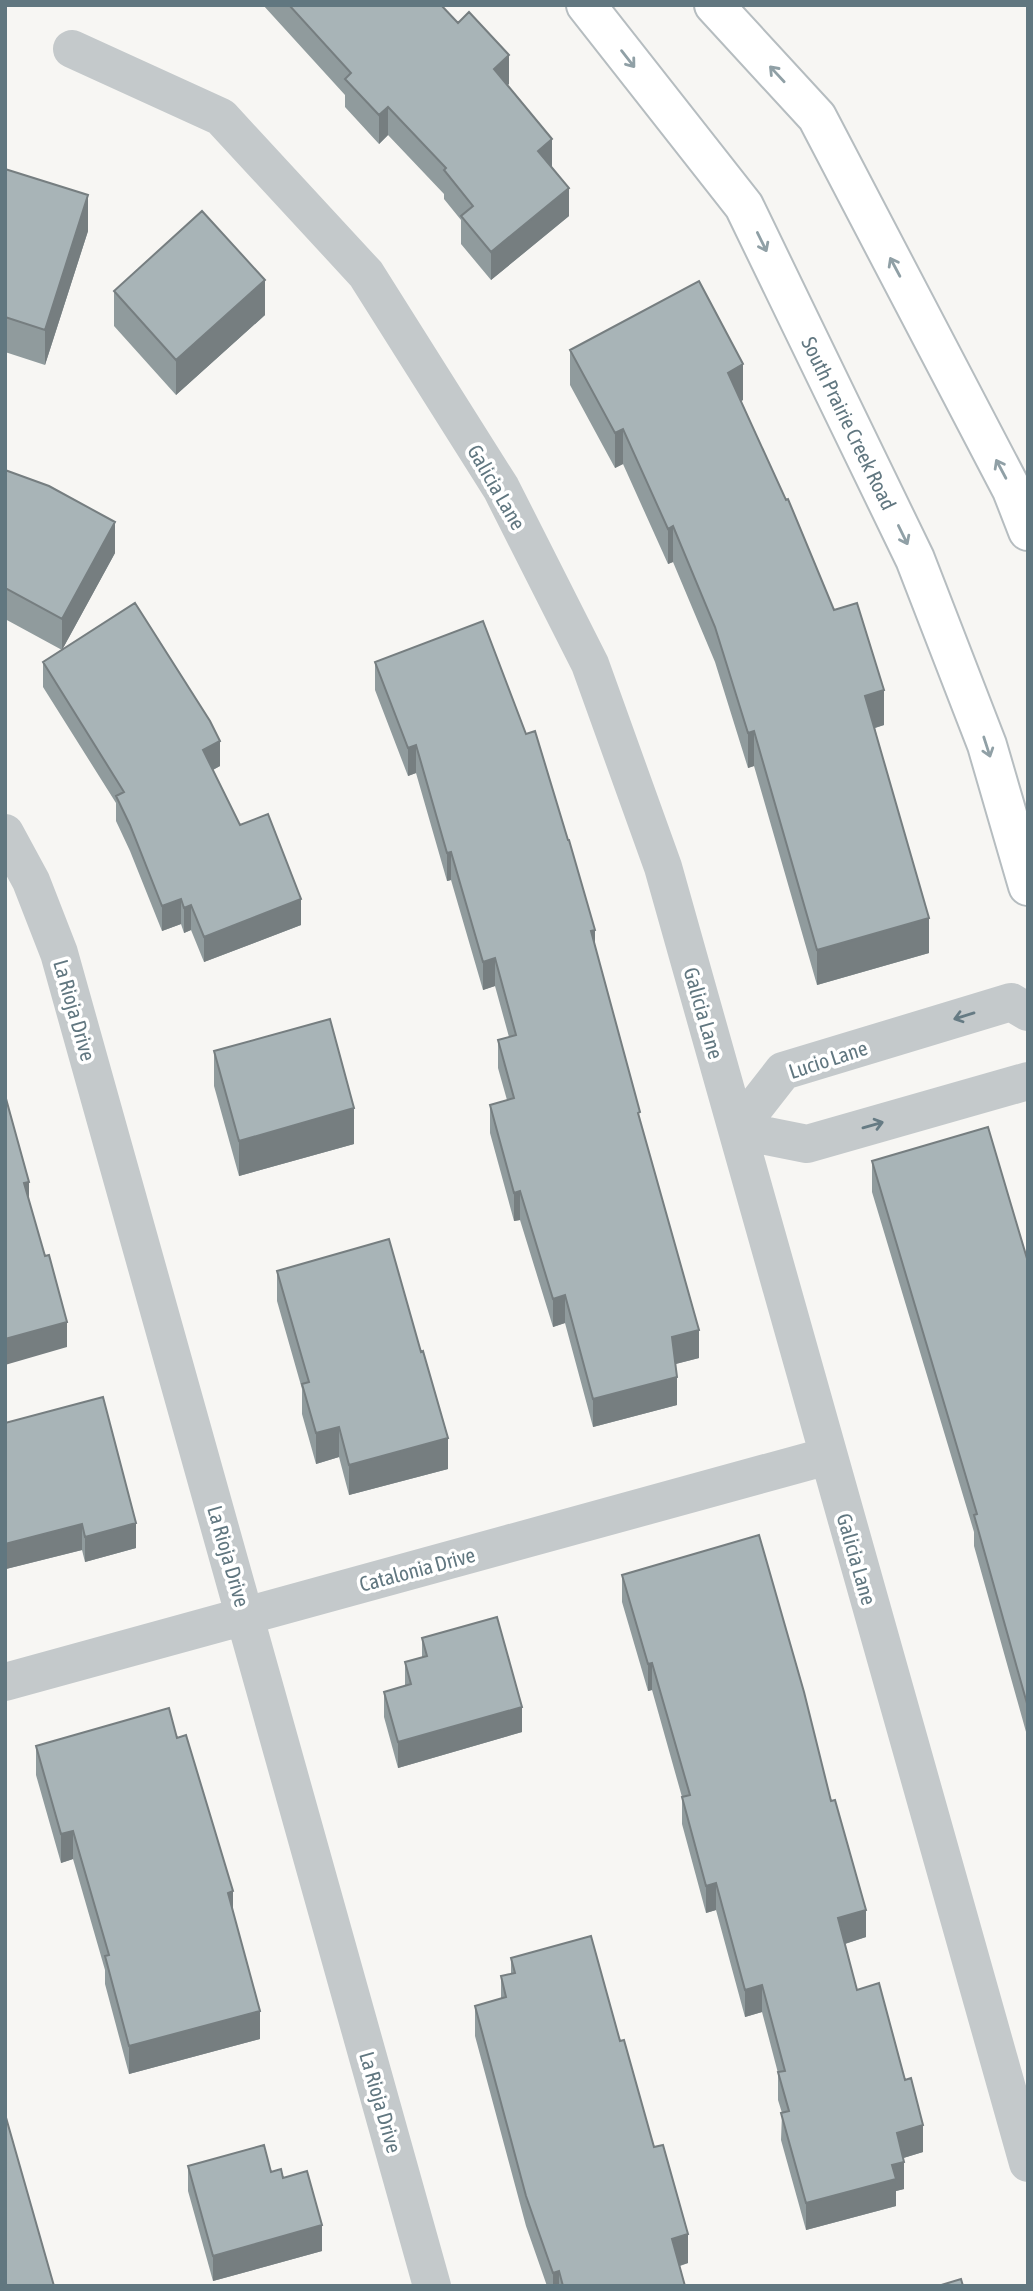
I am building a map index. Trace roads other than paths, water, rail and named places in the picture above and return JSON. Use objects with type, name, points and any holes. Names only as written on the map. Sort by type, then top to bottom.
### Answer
[{"type":"main road","name":"South Prairie Creek Road","points":[[586,5],[744,206],[915,559],[988,745],[1028,886]]},
{"type":"main road","points":[[714,5],[817,117],[1012,490],[1028,531]]},
{"type":"street","name":"Galicia Lane","points":[[72,50],[221,117],[366,274],[494,477],[590,664],[663,867],[1028,2163]]},
{"type":"street","name":"La Rioja Drive","points":[[5,833],[31,881],[59,953],[432,2286]]},
{"type":"street","name":"Lucio Lane","points":[[737,1130],[783,1071],[1011,1002],[1028,1012]]},
{"type":"street","points":[[737,1130],[807,1144],[1028,1081]]},
{"type":"street","name":"Catalonia Drive","points":[[5,1682],[828,1456]]}]
